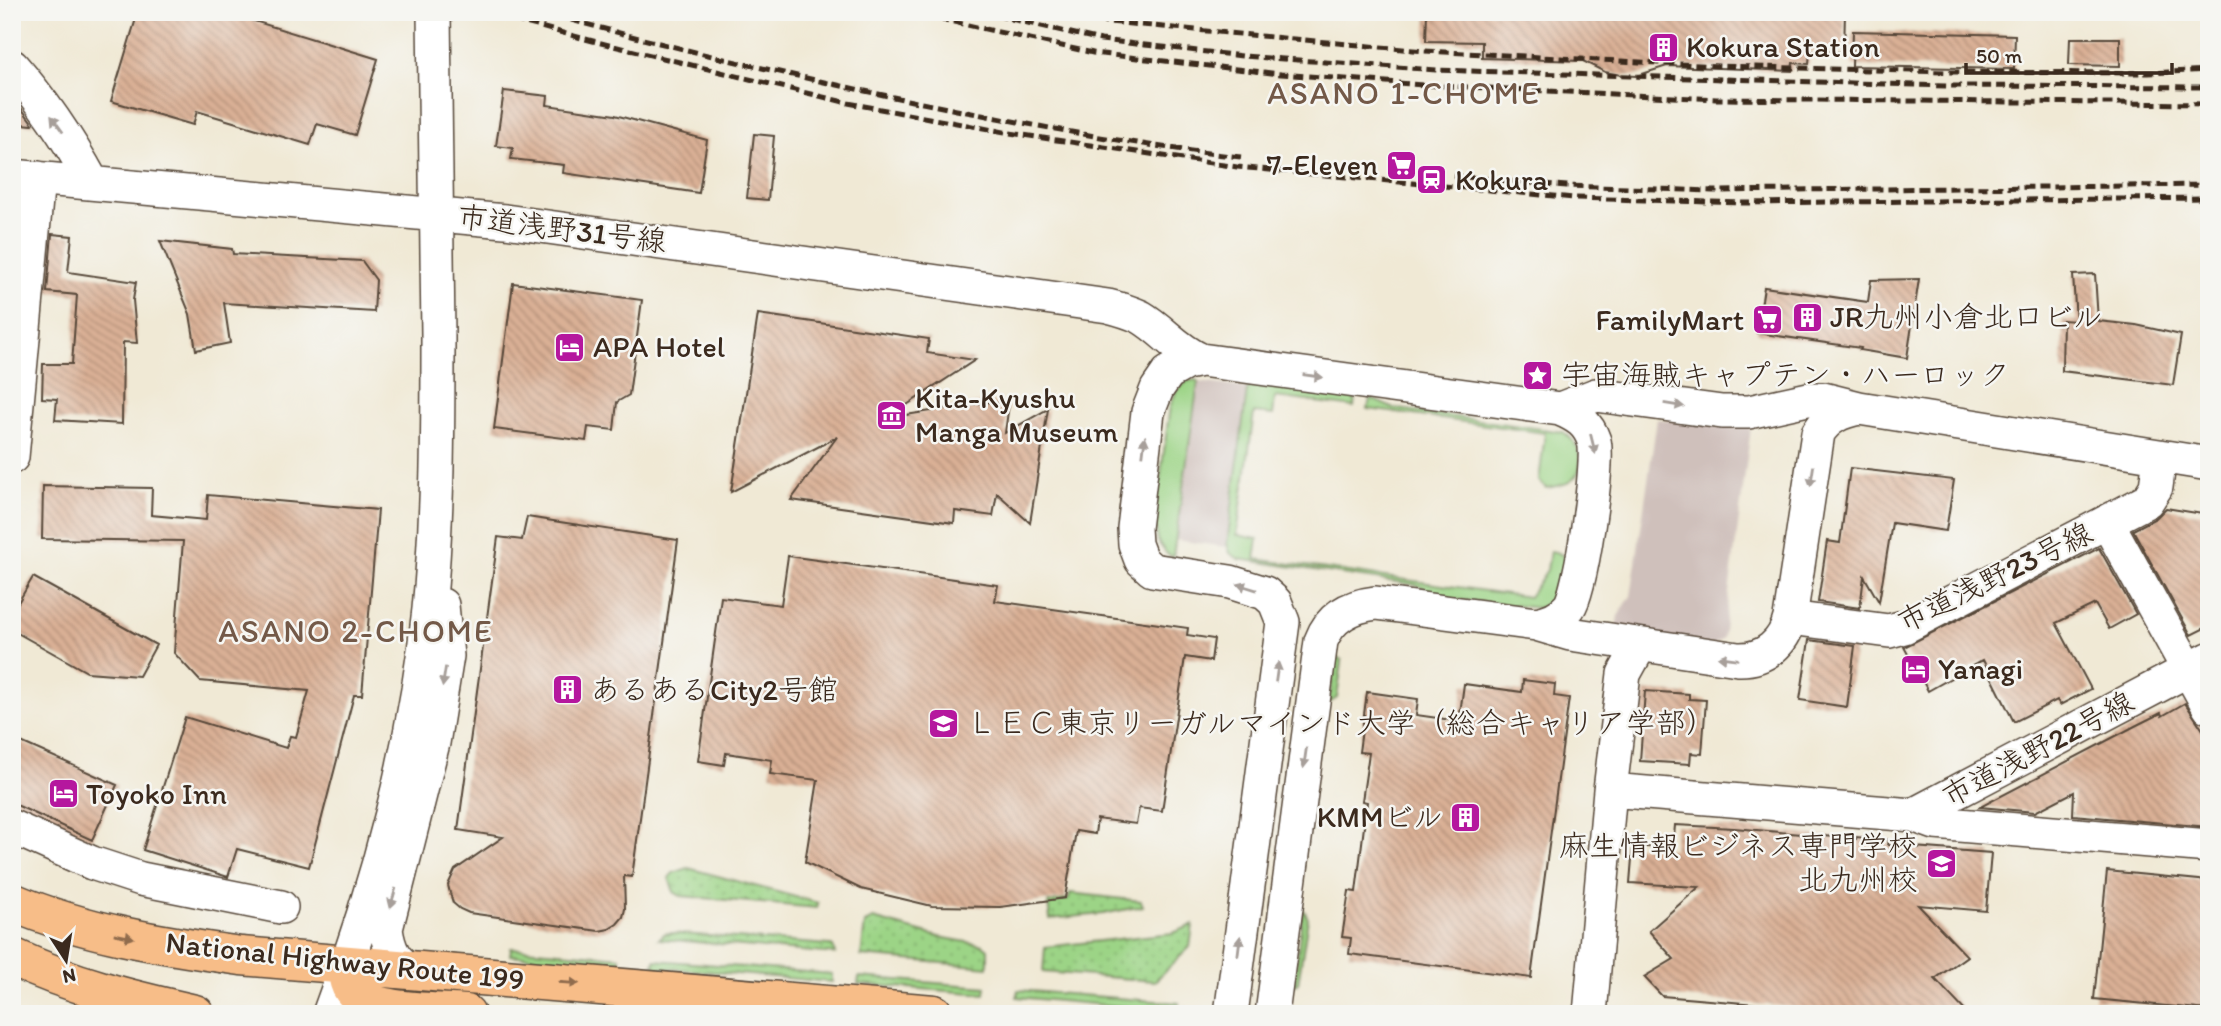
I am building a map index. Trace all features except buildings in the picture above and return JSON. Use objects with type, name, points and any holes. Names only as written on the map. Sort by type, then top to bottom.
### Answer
[{"type":"highway","name":"National Highway Route 199","points":[[12,902],[37,913],[97,931],[176,947],[286,961],[933,1014]]},
{"type":"highway","points":[[12,957],[91,988],[195,1014]]},
{"type":"highway","points":[[347,965],[347,978],[351,987],[369,1003],[466,1014]]},
{"type":"street","points":[[328,1014],[370,894],[408,738],[429,611],[435,536],[438,417],[434,12]]},
{"type":"street","points":[[12,66],[32,88],[69,141],[92,182]]},
{"type":"street","points":[[12,457],[25,177]]},
{"type":"street","name":"市道浅野31号線","points":[[25,177],[436,213],[591,232],[1108,306],[1141,318],[1177,348],[1201,360]]},
{"type":"street","points":[[1108,306],[1133,322],[1141,333],[1150,349],[1157,389]]},
{"type":"street","points":[[1231,1014],[1283,622],[1275,602],[1265,593],[1230,582],[1152,570],[1141,560],[1134,528],[1148,412],[1157,389],[1175,367],[1201,360],[1560,409],[1575,415],[1585,423],[1594,443],[1596,470],[1574,597],[1568,608],[1558,616],[1548,622],[1536,624]]},
{"type":"street","points":[[1560,409],[1597,395],[1735,413],[1808,399],[1823,400],[2209,464]]},
{"type":"street","points":[[1272,1014],[1324,632],[1342,614],[1364,604],[1376,603],[1536,624],[1570,634],[1752,659],[1776,645],[1790,618],[1823,400]]},
{"type":"street","points":[[1818,433],[1828,419],[1859,408]]},
{"type":"street","name":"市道浅野23号線","points":[[1790,618],[1889,631],[1896,629],[2147,501],[2153,494],[2160,456]]},
{"type":"street","points":[[2107,522],[2199,664],[2209,707]]},
{"type":"street","points":[[414,971],[398,963],[386,929],[433,743],[447,656],[435,536]]},
{"type":"street","points":[[1590,1014],[1610,790],[1625,674],[1640,645]]},
{"type":"street","name":"市道浅野22号線","points":[[1610,790],[1913,815],[2199,664]]},
{"type":"street","points":[[1913,815],[1935,823],[2209,846]]},
{"type":"street","points":[[12,827],[92,863],[141,879],[281,907]]},
{"type":"shaded area","points":[[1199,382],[1247,388],[1226,547],[1176,540]]},
{"type":"shaded area","points":[[1657,419],[1751,428],[1723,638],[1711,646],[1615,634],[1618,616],[1631,596]]},
{"type":"green space","points":[[1196,380],[1198,383],[1173,557],[1167,554],[1158,542],[1155,518],[1170,406],[1176,392],[1187,381]]},
{"type":"green space","points":[[1253,383],[1355,396],[1354,407],[1275,397],[1273,415],[1254,413],[1237,535],[1258,539],[1255,559],[1529,597],[1547,570],[1550,551],[1559,553],[1567,563],[1555,600],[1539,608],[1451,599],[1416,585],[1239,559],[1230,553],[1227,544],[1247,390]]},
{"type":"green space","points":[[1370,398],[1392,408],[1563,432],[1573,441],[1579,454],[1577,475],[1563,485],[1546,488],[1539,481],[1545,433],[1368,409]]},
{"type":"green space","points":[[1336,657],[1342,660],[1337,698],[1329,703]]},
{"type":"green space","points":[[688,868],[818,903],[817,908],[681,896],[674,892],[669,878],[673,873]]},
{"type":"green space","points":[[1070,893],[1141,901],[1143,906],[1103,914],[1050,919],[1048,903],[1069,899]]},
{"type":"green space","points":[[1303,909],[1308,918],[1298,983],[1294,985]]},
{"type":"green space","points":[[873,919],[939,937],[983,945],[988,949],[988,967],[861,956],[865,923]]},
{"type":"green space","points":[[1193,925],[1190,947],[1155,981],[1043,972],[1045,947],[1173,933]]},
{"type":"green space","points":[[669,933],[829,945],[833,947],[835,954],[659,939]]},
{"type":"green space","points":[[511,948],[620,957],[620,965],[510,955]]},
{"type":"green space","points":[[655,960],[832,974],[832,982],[654,967]]},
{"type":"green space","points":[[859,977],[986,987],[985,994],[858,984]]},
{"type":"green space","points":[[1018,990],[1179,1003],[1179,1012],[1017,997]]},
{"type":"railway","points":[[484,12],[848,103],[1010,133],[1237,167],[1575,198],[1743,203],[2209,198]]},
{"type":"railway","points":[[542,12],[726,60],[912,101],[1117,140],[1241,157]]},
{"type":"railway","points":[[909,12],[1093,53],[1281,74],[1424,85],[1716,99],[2209,104]]},
{"type":"railway","points":[[981,12],[1101,40],[1242,56],[1437,70],[1947,86],[2209,87]]},
{"type":"railway","points":[[1052,12],[1098,21],[1424,51],[1719,66],[1948,72],[2148,73],[2209,70]]},
{"type":"railway","points":[[1453,176],[1567,186],[1713,191],[2209,185]]},
{"type":"place","name":"Kokura Station","points":[[1663,47]]},
{"type":"place","name":"7-Eleven","points":[[1401,165]]},
{"type":"place","name":"Kokura","points":[[1432,180]]},
{"type":"place","name":"JR九州小倉北口ビル","points":[[1807,317]]},
{"type":"place","name":"FamilyMart","points":[[1767,320]]},
{"type":"place","name":"APA Hotel","points":[[570,347]]},
{"type":"place","name":"宇宙海賊キャプテン・ハーロック","points":[[1538,375]]},
{"type":"place","name":"Kita-Kyushu Manga Museum","points":[[892,415]]},
{"type":"place","name":"Yanagi","points":[[1915,669]]},
{"type":"place","name":"あるあるCity2号館","points":[[567,690]]},
{"type":"place","name":"ＬＥＣ東京リーガルマインド大学（総合キャリア学部）","points":[[944,723]]},
{"type":"place","name":"Toyoko Inn","points":[[63,794]]},
{"type":"place","name":"KMMビル","points":[[1466,817]]},
{"type":"place","name":"麻生情報ビジネス専門学校 北九州校","points":[[1941,863]]},
{"type":"district","name":"ASANO 1-CHOME","points":[[1404,93]]},
{"type":"district","name":"ASANO 2-CHOME","points":[[356,631]]}]
